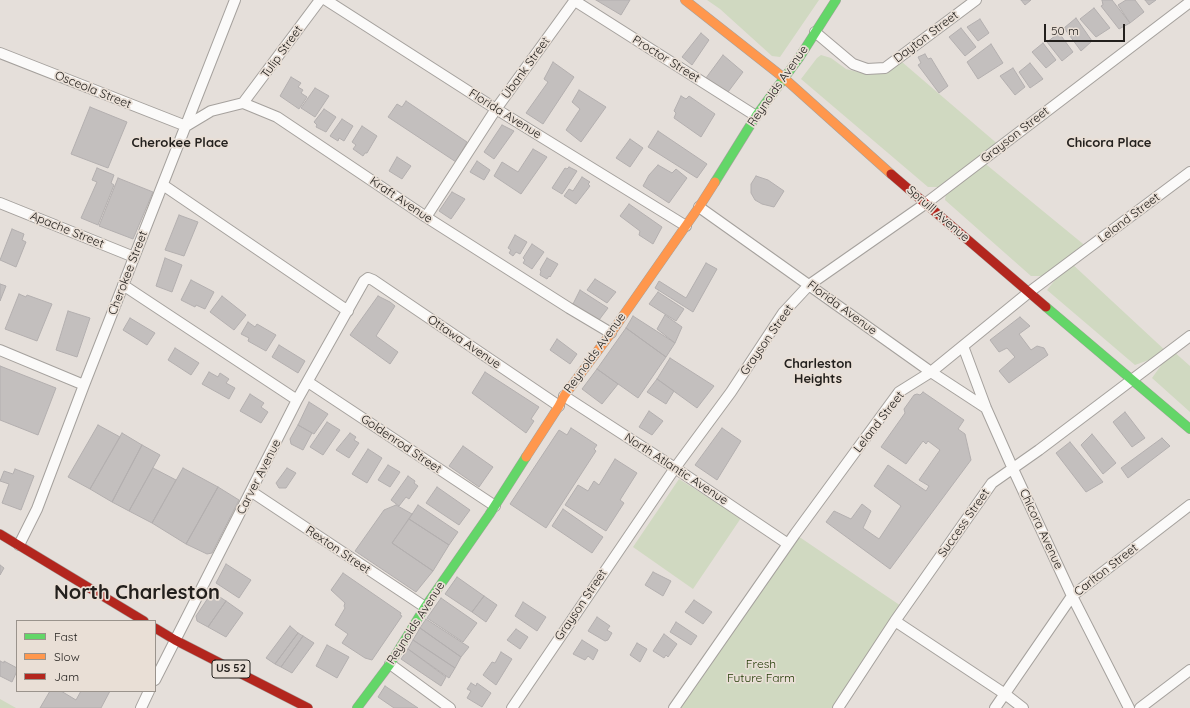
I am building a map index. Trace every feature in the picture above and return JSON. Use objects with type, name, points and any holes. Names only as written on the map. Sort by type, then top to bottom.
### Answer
[{"type":"street","name":"Cherokee Street","points":[[19,545],[35,515],[84,385],[235,0]]},
{"type":"street","name":"Tulip Street","points":[[243,103],[320,0]]},
{"type":"street","name":"Florida Avenue","points":[[326,0],[496,110],[686,226]]},
{"type":"street","name":"Ubank Street","points":[[426,217],[496,110],[575,0]]},
{"type":"street","name":"Proctor Street","points":[[575,0],[756,116]]},
{"type":"street","name":"Spruill Avenue","points":[[685,0],[784,78],[925,204],[1028,293],[1133,379],[1190,429]]},
{"type":"street","name":"Reynolds Avenue","points":[[358,708],[390,664],[425,607],[495,506],[564,396],[611,333],[686,226],[756,116],[799,58],[836,0]]},
{"type":"street","name":"Dayton Street","points":[[815,32],[853,64],[868,69],[885,68],[976,0]]},
{"type":"street","name":"Grayson Street","points":[[512,708],[675,468],[731,392],[783,313],[809,285],[925,204],[1190,2]]},
{"type":"street","name":"Osceola Street","points":[[0,53],[186,126]]},
{"type":"street","points":[[186,126],[211,111],[243,103]]},
{"type":"street","name":"Kraft Avenue","points":[[243,103],[277,117],[426,217],[568,308],[611,333]]},
{"type":"street","name":"Leland Street","points":[[674,708],[788,544],[899,392],[931,372],[1028,293],[1190,172]]},
{"type":"street","points":[[163,185],[348,311]]},
{"type":"street","name":"Apache Street","points":[[0,203],[134,257]]},
{"type":"street","name":"Florida Avenue","points":[[699,207],[931,372],[986,408]]},
{"type":"street","name":"Carver Avenue","points":[[156,678],[252,492],[297,400],[364,281],[368,278]]},
{"type":"street","name":"Ottawa Avenue","points":[[368,278],[559,406]]},
{"type":"street","points":[[124,285],[297,400]]},
{"type":"street","name":"Success Street","points":[[838,708],[895,621],[992,483],[1013,469],[1190,336]]},
{"type":"street","name":"Chicora Avenue","points":[[963,346],[986,408],[1013,469],[1072,596],[1129,708]]},
{"type":"street","points":[[0,350],[84,385]]},
{"type":"street","name":"Goldenrod Street","points":[[308,382],[495,506]]},
{"type":"street","name":"North Atlantic Avenue","points":[[564,396],[788,544]]},
{"type":"street","name":"Rexton Street","points":[[252,492],[425,607]]},
{"type":"street","name":"Carlton Street","points":[[995,708],[1072,596],[1190,505]]},
{"type":"street","points":[[0,534],[142,620]]},
{"type":"street","points":[[895,621],[1005,694],[1023,708]]},
{"type":"street","name":"US 52","points":[[156,629],[175,640],[308,708]]},
{"type":"street","points":[[390,664],[450,708]]},
{"type":"street","points":[[1140,708],[1190,670]]},
{"type":"street","points":[[141,708],[149,692]]},
{"type":"green space","points":[[707,0],[819,0],[780,57],[772,56],[720,9]]},
{"type":"green space","points":[[821,55],[831,58],[846,69],[869,75],[888,72],[902,62],[1000,146],[982,161],[1088,248],[1070,262],[1168,353],[1135,365],[1047,290],[1068,264],[1050,276],[1031,276],[945,200],[947,187],[928,187],[801,79]]},
{"type":"green space","points":[[1172,350],[1190,366],[1190,412],[1152,378]]},
{"type":"green space","points":[[679,479],[741,518],[693,589],[633,547]]},
{"type":"green space","name":"Fresh Future Farm","points":[[795,534],[904,608],[837,708],[675,708]]},
{"type":"green space","points":[[0,699],[16,708],[0,708]]},
{"type":"building","points":[[596,0],[630,0],[621,15]]},
{"type":"building","points":[[1021,0],[1031,0],[1025,5]]},
{"type":"building","points":[[1102,0],[1112,0],[1130,23],[1119,29],[1101,6],[1103,5]]},
{"type":"building","points":[[1126,0],[1135,0],[1144,12],[1130,23],[1118,5]]},
{"type":"building","points":[[1145,0],[1156,0],[1149,5]]},
{"type":"building","points":[[1094,8],[1110,28],[1096,37],[1080,19]]},
{"type":"building","points":[[1076,18],[1092,41],[1081,51],[1064,28]]},
{"type":"building","points":[[980,19],[989,33],[978,41],[967,27]]},
{"type":"building","points":[[961,28],[976,47],[965,56],[949,37]]},
{"type":"building","points":[[701,33],[709,40],[692,65],[682,57]]},
{"type":"building","points":[[1059,33],[1073,52],[1062,61],[1047,42]]},
{"type":"building","points":[[1043,43],[1056,60],[1046,68],[1032,52]]},
{"type":"building","points":[[991,44],[1003,63],[978,79],[967,62]]},
{"type":"building","points":[[925,54],[928,59],[931,58],[948,86],[939,93],[918,65],[921,63],[918,57]]},
{"type":"building","points":[[723,55],[743,72],[728,92],[706,78]]},
{"type":"building","points":[[553,62],[574,77],[543,124],[526,113],[548,82],[544,79]]},
{"type":"building","points":[[1030,63],[1043,79],[1030,88],[1019,72]]},
{"type":"building","points":[[1013,68],[1025,87],[1015,95],[1000,76]]},
{"type":"building","points":[[291,77],[301,83],[298,87],[303,90],[301,93],[307,97],[299,109],[280,96]]},
{"type":"building","points":[[315,88],[329,96],[315,117],[301,108]]},
{"type":"building","points":[[579,90],[606,107],[581,142],[566,130],[580,109],[572,102]]},
{"type":"building","points":[[681,96],[686,99],[689,96],[715,114],[701,137],[674,118],[676,113],[674,111]]},
{"type":"building","points":[[406,101],[467,142],[456,162],[388,117],[397,104],[402,107]]},
{"type":"building","points":[[90,107],[127,122],[108,168],[71,154]]},
{"type":"building","points":[[324,109],[336,117],[326,132],[316,127],[317,125],[314,122]]},
{"type":"building","points":[[342,119],[353,126],[344,141],[339,138],[338,141],[330,136]]},
{"type":"building","points":[[502,125],[514,131],[494,159],[484,152]]},
{"type":"building","points":[[362,126],[377,136],[367,153],[363,156],[353,149],[356,145],[352,142]]},
{"type":"building","points":[[658,131],[707,164],[697,178],[648,147]]},
{"type":"building","points":[[630,139],[643,148],[630,167],[616,158]]},
{"type":"building","points":[[533,149],[547,157],[521,194],[494,176],[502,162],[518,172]]},
{"type":"building","points":[[397,157],[411,166],[402,179],[389,171]]},
{"type":"building","points":[[477,161],[490,170],[484,180],[470,172]]},
{"type":"building","points":[[658,165],[672,173],[676,169],[687,178],[669,203],[643,186],[649,175]]},
{"type":"building","points":[[569,167],[577,171],[562,194],[552,188],[565,168],[567,169]]},
{"type":"building","points":[[97,168],[114,175],[111,183],[114,185],[98,225],[81,218],[97,182],[92,180]]},
{"type":"building","points":[[756,176],[768,180],[784,191],[774,207],[762,204],[755,200],[751,193],[751,184]]},
{"type":"building","points":[[582,177],[590,182],[588,184],[590,186],[576,204],[564,196],[569,189],[573,191]]},
{"type":"building","points":[[118,178],[153,192],[133,239],[99,226]]},
{"type":"building","points":[[452,192],[465,199],[451,219],[439,211]]},
{"type":"building","points":[[629,204],[662,227],[653,244],[639,235],[640,231],[620,216]]},
{"type":"building","points":[[179,215],[198,222],[184,256],[165,250]]},
{"type":"building","points":[[12,229],[24,234],[22,240],[26,242],[16,267],[0,260]]},
{"type":"building","points":[[515,235],[527,242],[520,254],[516,252],[513,256],[509,253],[511,250],[508,248]]},
{"type":"building","points":[[532,244],[544,252],[532,269],[523,263],[525,260],[523,258]]},
{"type":"building","points":[[165,258],[182,265],[172,292],[156,286]]},
{"type":"building","points":[[547,258],[558,264],[550,277],[549,276],[547,279],[540,275],[540,270]]},
{"type":"building","points":[[706,263],[717,269],[693,312],[655,288],[659,281],[686,298]]},
{"type":"building","points":[[595,279],[616,292],[607,303],[587,290]]},
{"type":"building","points":[[191,280],[214,292],[205,309],[196,305],[195,307],[181,300]]},
{"type":"building","points":[[0,284],[6,286],[0,301]]},
{"type":"building","points":[[580,290],[608,308],[599,320],[573,304]]},
{"type":"building","points":[[658,292],[684,309],[676,321],[649,304]]},
{"type":"building","points":[[19,294],[26,297],[27,295],[52,304],[37,341],[5,329]]},
{"type":"building","points":[[222,296],[246,315],[234,330],[210,312]]},
{"type":"building","points":[[378,296],[395,306],[376,336],[398,352],[390,364],[350,335]]},
{"type":"building","points":[[68,311],[90,318],[77,357],[56,350]]},
{"type":"building","points":[[665,315],[682,327],[675,343],[657,329]]},
{"type":"building","points":[[633,316],[675,343],[666,357],[626,328]]},
{"type":"building","points":[[1020,317],[1030,326],[1019,334],[1031,350],[1037,346],[1044,348],[1048,355],[1009,383],[999,371],[1015,357],[1007,348],[999,352],[990,340]]},
{"type":"building","points":[[130,318],[155,333],[147,345],[123,330]]},
{"type":"building","points":[[248,322],[255,327],[257,324],[276,335],[266,351],[248,341],[249,338],[241,334]]},
{"type":"building","points":[[626,328],[666,357],[638,398],[597,369]]},
{"type":"building","points":[[557,339],[577,354],[570,364],[550,350]]},
{"type":"building","points":[[279,345],[305,361],[298,373],[272,357]]},
{"type":"building","points":[[175,348],[199,363],[191,375],[168,360]]},
{"type":"building","points":[[670,358],[714,386],[697,408],[657,379]]},
{"type":"building","points":[[0,366],[56,388],[38,435],[0,420]]},
{"type":"building","points":[[597,369],[618,384],[602,404],[582,389]]},
{"type":"building","points":[[209,372],[218,377],[220,373],[229,379],[226,383],[235,388],[229,399],[202,384]]},
{"type":"building","points":[[485,372],[539,407],[531,419],[534,421],[526,433],[472,393]]},
{"type":"building","points":[[657,379],[674,391],[666,404],[647,392]]},
{"type":"building","points":[[923,392],[964,420],[958,429],[965,434],[971,460],[890,569],[826,522],[834,511],[851,519],[862,504],[871,511],[863,528],[879,539],[901,506],[874,486],[888,465],[926,491],[929,486],[919,480],[940,450],[928,441],[926,444],[923,441],[906,464],[881,447],[905,413],[904,409],[914,395],[920,395]]},
{"type":"building","points":[[250,394],[264,403],[261,407],[268,412],[261,423],[240,411]]},
{"type":"building","points":[[309,402],[328,414],[314,434],[298,425]]},
{"type":"building","points":[[649,411],[663,421],[652,435],[639,427]]},
{"type":"building","points":[[1125,412],[1145,438],[1132,447],[1113,422]]},
{"type":"building","points":[[327,422],[340,430],[323,455],[310,447]]},
{"type":"building","points":[[98,425],[120,437],[90,489],[68,477]]},
{"type":"building","points":[[298,425],[312,433],[303,450],[291,444],[290,439]]},
{"type":"building","points":[[571,428],[597,445],[594,449],[596,451],[546,528],[510,504],[559,430],[567,435]]},
{"type":"building","points":[[722,428],[741,441],[717,480],[695,465]]},
{"type":"building","points":[[122,433],[142,445],[112,502],[90,489]]},
{"type":"building","points":[[350,433],[356,437],[354,440],[359,443],[349,458],[336,450]]},
{"type":"building","points":[[1092,434],[1116,463],[1103,474],[1081,445]]},
{"type":"building","points":[[1162,438],[1170,446],[1128,478],[1121,468]]},
{"type":"building","points":[[1070,442],[1103,482],[1086,492],[1056,453]]},
{"type":"building","points":[[142,445],[160,455],[129,511],[112,502]]},
{"type":"building","points":[[463,446],[493,467],[479,487],[449,466]]},
{"type":"building","points":[[368,449],[382,458],[367,483],[352,474]]},
{"type":"building","points":[[615,459],[637,473],[620,500],[624,503],[606,531],[565,505],[578,485],[588,491],[594,481],[599,485]]},
{"type":"building","points":[[388,465],[400,472],[390,487],[378,480]]},
{"type":"building","points":[[153,468],[176,480],[152,523],[129,511]]},
{"type":"building","points":[[183,468],[218,487],[186,544],[152,523]]},
{"type":"building","points":[[287,468],[296,473],[286,488],[279,488],[276,483]]},
{"type":"building","points":[[15,469],[34,476],[21,510],[2,503],[9,484],[0,481],[4,471],[13,474]]},
{"type":"building","points":[[408,476],[415,481],[414,483],[418,486],[409,499],[406,497],[399,506],[391,500]]},
{"type":"building","points":[[218,487],[239,500],[212,553],[207,554],[186,544]]},
{"type":"building","points":[[437,487],[470,510],[459,525],[426,503]]},
{"type":"building","points":[[396,505],[412,514],[392,543],[433,571],[416,592],[355,551],[384,510]]},
{"type":"building","points":[[418,505],[458,532],[449,545],[409,519]]},
{"type":"building","points":[[563,509],[603,537],[592,553],[552,526]]},
{"type":"building","points":[[409,519],[449,545],[433,571],[392,543]]},
{"type":"building","points":[[226,564],[251,580],[239,598],[216,583]]},
{"type":"building","points":[[0,565],[4,568],[0,575]]},
{"type":"building","points":[[653,572],[671,581],[663,596],[645,585]]},
{"type":"building","points":[[343,573],[401,613],[400,615],[402,616],[372,660],[365,658],[342,643],[348,634],[335,625],[345,608],[345,603],[331,590]]},
{"type":"building","points":[[457,577],[484,596],[472,612],[445,594]]},
{"type":"building","points":[[212,592],[226,601],[208,627],[197,621],[196,616]]},
{"type":"building","points":[[484,596],[497,605],[486,622],[472,612]]},
{"type":"building","points":[[441,598],[477,623],[463,642],[427,618]]},
{"type":"building","points":[[694,600],[712,612],[703,624],[685,612]]},
{"type":"building","points":[[226,601],[243,613],[226,637],[208,627]]},
{"type":"building","points":[[523,602],[546,617],[537,631],[515,616]]},
{"type":"building","points":[[597,617],[610,626],[607,630],[612,633],[608,640],[605,641],[588,631]]},
{"type":"building","points":[[426,619],[469,647],[461,657],[420,628]]},
{"type":"building","points":[[676,622],[697,636],[691,645],[670,632]]},
{"type":"building","points":[[290,626],[298,633],[275,664],[266,658]]},
{"type":"building","points":[[420,628],[461,657],[455,668],[413,640]]},
{"type":"building","points":[[516,629],[528,637],[520,649],[507,640]]},
{"type":"building","points":[[298,633],[303,636],[281,667],[275,664]]},
{"type":"building","points":[[664,634],[677,644],[668,657],[666,655],[664,658],[653,651]]},
{"type":"building","points":[[303,636],[314,643],[292,673],[281,667]]},
{"type":"building","points":[[413,640],[455,668],[449,678],[408,649]]},
{"type":"building","points":[[582,640],[598,650],[593,660],[588,656],[585,660],[573,654]]},
{"type":"building","points":[[637,643],[647,649],[640,662],[630,655]]},
{"type":"building","points":[[327,645],[349,657],[337,678],[316,666]]},
{"type":"building","points":[[408,649],[446,677],[441,686],[401,659]]},
{"type":"building","points":[[501,652],[512,659],[496,685],[483,675],[492,662],[495,663]]},
{"type":"building","points":[[0,661],[4,663],[4,661],[16,667],[16,673],[12,682],[0,676]]},
{"type":"building","points":[[471,683],[476,686],[477,683],[491,693],[482,707],[467,698],[471,691],[467,689]]},
{"type":"building","points":[[385,686],[418,708],[394,708],[378,697]]},
{"type":"building","points":[[49,692],[63,692],[76,700],[80,692],[109,692],[101,708],[40,708]]},
{"type":"traffic: fast","points":[[715,182],[756,116],[799,58],[836,0]]},
{"type":"traffic: fast","points":[[1046,307],[1190,429]]},
{"type":"traffic: fast","points":[[357,708],[390,664],[425,607],[489,515],[526,457]]},
{"type":"traffic: slow","points":[[685,0],[784,78],[891,174]]},
{"type":"traffic: slow","points":[[526,457],[564,396],[611,333],[715,182]]},
{"type":"traffic: jam","points":[[891,174],[1046,307]]},
{"type":"traffic: jam","points":[[0,534],[142,620]]},
{"type":"traffic: jam","points":[[156,629],[175,640],[308,708]]},
{"type":"district","name":"Cherokee Place","points":[[180,143]]},
{"type":"district","name":"Chicora Place","points":[[1109,143]]},
{"type":"district","name":"Charleston Heights","points":[[818,372]]},
{"type":"district","name":"North Charleston","points":[[137,593]]}]
